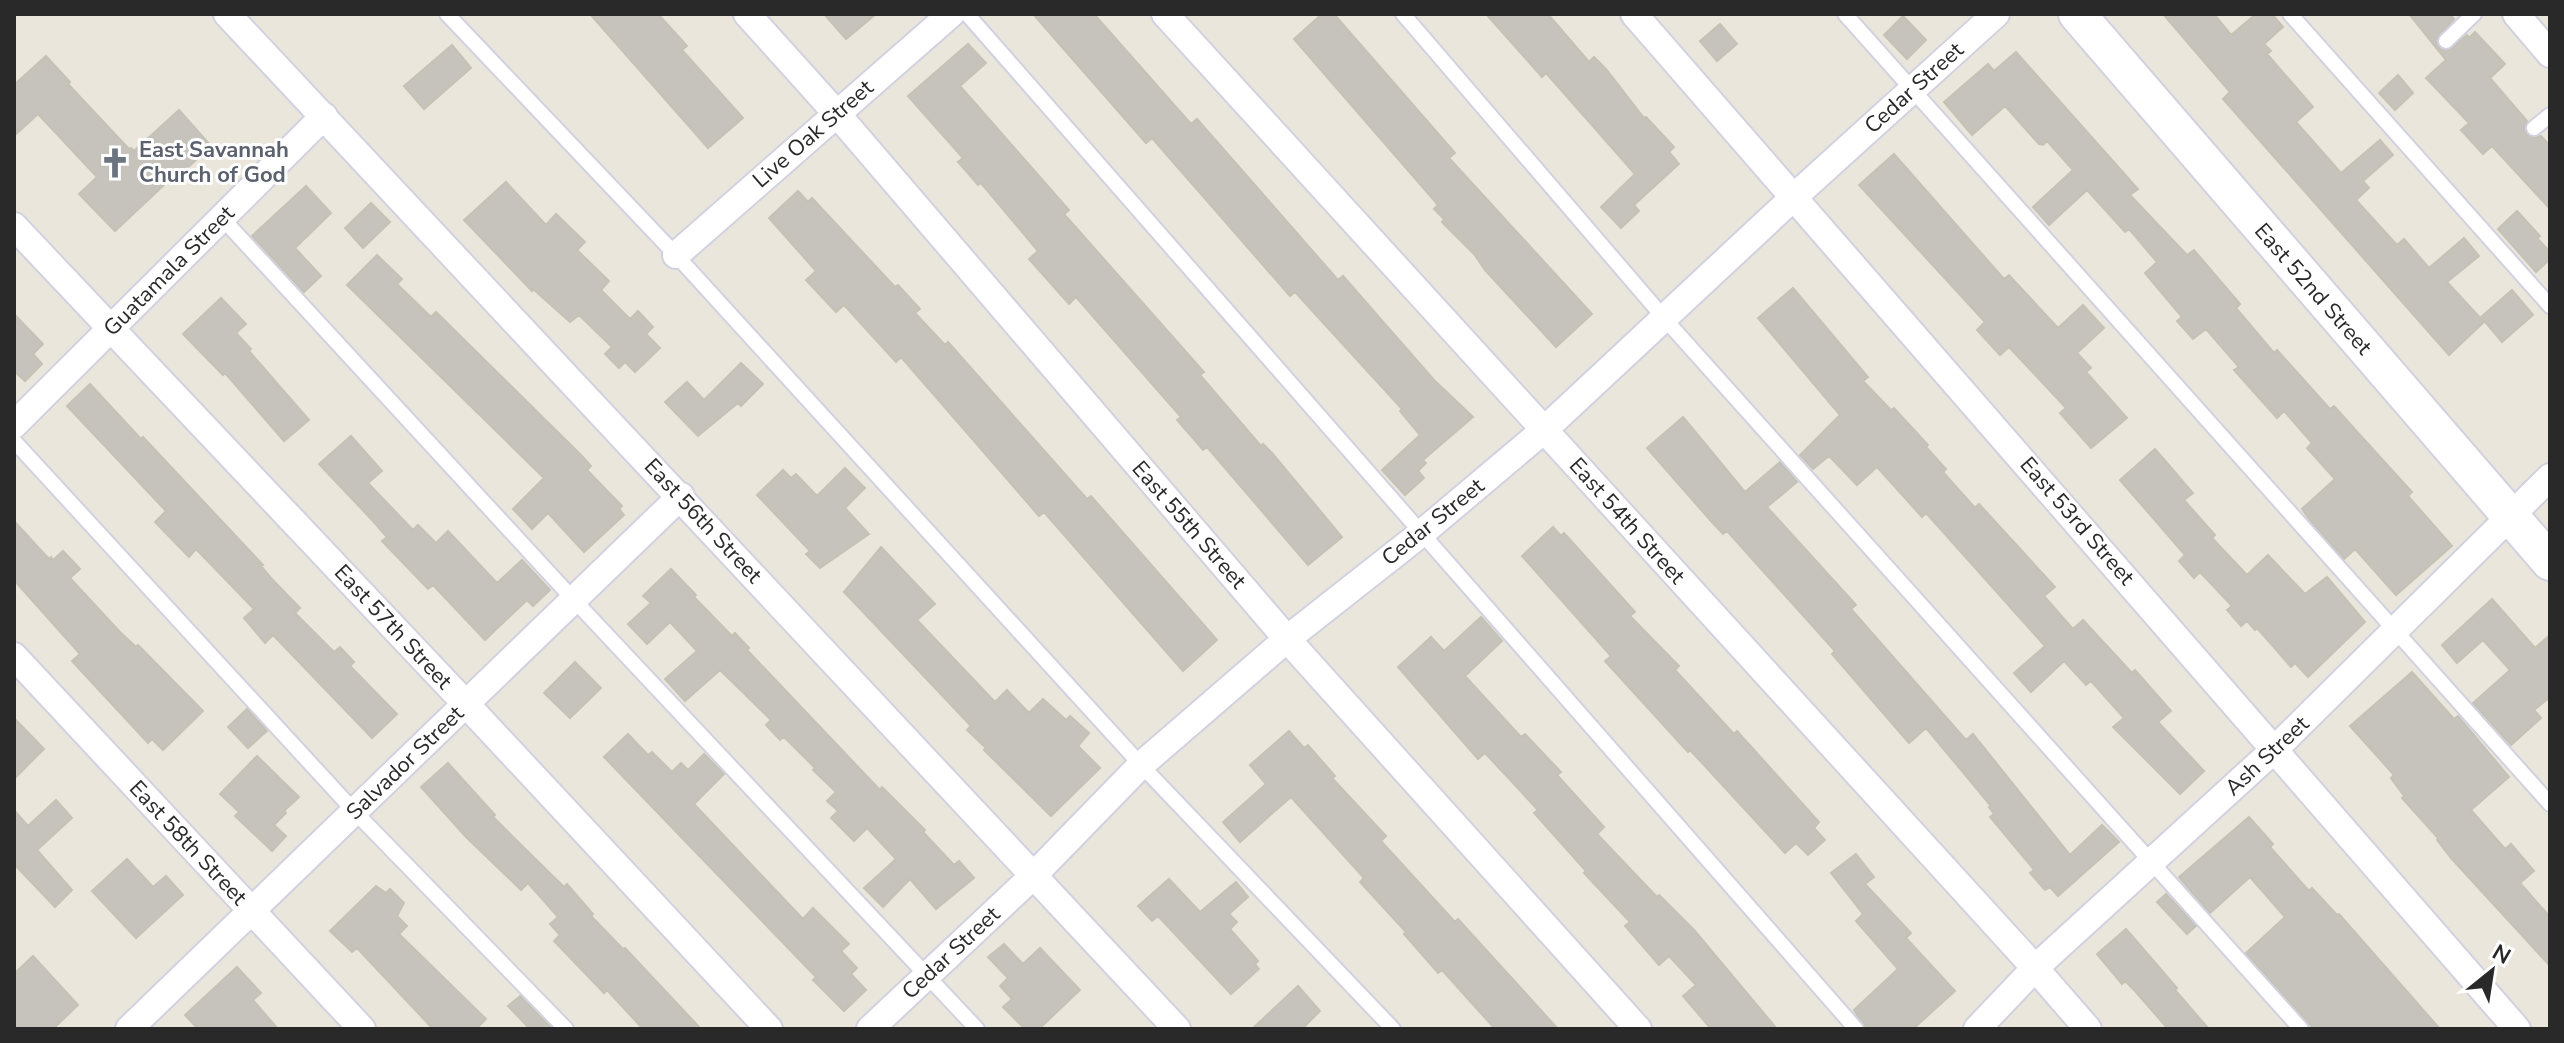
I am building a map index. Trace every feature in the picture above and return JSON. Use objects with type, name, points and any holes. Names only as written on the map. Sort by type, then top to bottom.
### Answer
[{"type":"main road","name":"East 52nd Street","points":[[2077,14],[2550,562]]},
{"type":"street","name":"East 56th Street","points":[[227,14],[1177,1029]]},
{"type":"street","name":"East 55th Street","points":[[747,14],[837,114],[1287,639],[1638,1029]]},
{"type":"street","name":"Live Oak Street","points":[[676,255],[951,14]]},
{"type":"street","name":"East 54th Street","points":[[1165,14],[2088,1029]]},
{"type":"street","name":"East 53rd Street","points":[[1634,14],[2517,1029]]},
{"type":"street","name":"Cedar Street","points":[[870,1029],[1032,877],[1141,765],[1287,639],[1423,532],[1544,430],[1996,14]]},
{"type":"street","points":[[2516,14],[2550,54]]},
{"type":"street","name":"Guatamala Street","points":[[14,425],[324,116]]},
{"type":"street","name":"East 57th Street","points":[[14,226],[769,1029]]},
{"type":"street","name":"Ash Street","points":[[1977,1029],[2035,968],[2275,749],[2550,477]]},
{"type":"street","name":"Salvador Street","points":[[129,1029],[681,496]]},
{"type":"street","name":"East 58th Street","points":[[14,656],[362,1029]]},
{"type":"lane","points":[[447,14],[676,255],[1141,765],[1393,1029]]},
{"type":"lane","points":[[967,14],[1856,1029]]},
{"type":"lane","points":[[1403,14],[1664,318],[2301,1029]]},
{"type":"lane","points":[[1845,14],[2550,804]]},
{"type":"lane","points":[[2290,14],[2550,306]]},
{"type":"lane","points":[[2446,41],[2474,14]]},
{"type":"lane","points":[[2534,128],[2550,115]]},
{"type":"lane","points":[[222,218],[574,600],[977,1029]]},
{"type":"lane","points":[[14,441],[355,812],[566,1029]]},
{"type":"building","points":[[590,14],[658,14],[687,46],[682,50],[743,118],[708,148]]},
{"type":"building","points":[[824,14],[876,14],[846,39]]},
{"type":"building","points":[[1033,14],[1094,14],[1191,124],[1197,119],[1338,280],[1343,276],[1434,380],[1473,417],[1423,460],[1426,463],[1418,471],[1424,478],[1405,495],[1382,470],[1420,435],[1400,411],[1402,409],[1295,292],[1290,296],[1152,138],[1146,143]]},
{"type":"building","points":[[1322,14],[1334,14],[1455,153],[1449,158],[1592,314],[1556,347],[1442,222],[1444,219],[1434,209],[1438,205],[1294,39]]},
{"type":"building","points":[[1486,14],[1548,14],[1589,62],[1594,57],[1606,69],[1644,118],[1674,147],[1669,152],[1679,164],[1634,205],[1639,211],[1621,228],[1601,207],[1635,174],[1546,73],[1542,77]]},
{"type":"building","points":[[2163,14],[2214,14],[2231,35],[2256,14],[2272,14],[2283,27],[2264,44],[2271,51],[2267,54],[2313,107],[2296,122],[2341,173],[2380,140],[2393,155],[2363,181],[2369,188],[2356,200],[2397,245],[2404,239],[2429,268],[2464,238],[2479,256],[2447,282],[2484,322],[2449,355],[2223,99],[2230,92]]},
{"type":"building","points":[[2409,14],[2450,14],[2454,19],[2437,38],[2439,48],[2449,50],[2475,32],[2505,64],[2490,78],[2527,121],[2524,129],[2527,135],[2535,138],[2541,136],[2550,146],[2550,209],[2492,146],[2483,154],[2461,130],[2469,123],[2426,78],[2446,60]]},
{"type":"building","points":[[1903,16],[1926,40],[1907,59],[1884,35]]},
{"type":"building","points":[[1720,24],[1737,44],[1717,61],[1700,41]]},
{"type":"building","points":[[968,44],[986,63],[960,86],[1069,210],[1064,214],[1204,372],[1200,375],[1261,446],[1263,444],[1272,453],[1342,537],[1308,565],[1207,447],[1203,450],[1177,420],[1181,417],[1076,297],[1069,304],[1029,259],[1038,251],[981,183],[978,185],[958,162],[963,158],[908,96]]},
{"type":"building","points":[[452,45],[471,68],[424,109],[404,86]]},
{"type":"building","points":[[2016,52],[2138,189],[2130,195],[2187,255],[2194,250],[2240,304],[2236,308],[2274,353],[2277,350],[2330,409],[2334,406],[2412,492],[2408,496],[2452,546],[2396,595],[2355,549],[2344,559],[2309,519],[2302,509],[2335,479],[2307,448],[2312,443],[2284,411],[2277,418],[2234,370],[2239,367],[2206,329],[2193,339],[2177,321],[2182,317],[2145,273],[2157,262],[2129,229],[2125,232],[2087,190],[2049,225],[2033,207],[2073,170],[2047,141],[2039,144],[2005,106],[1972,135],[1944,102],[1988,64],[1994,71]]},
{"type":"building","points":[[46,56],[129,149],[134,151],[179,110],[211,146],[183,172],[181,169],[115,231],[79,194],[97,177],[38,114],[14,136],[14,85]]},
{"type":"building","points":[[2398,75],[2413,93],[2395,110],[2379,93]]},
{"type":"building","points":[[1894,154],[2004,279],[2009,275],[2058,328],[2083,305],[2104,328],[2077,353],[2091,368],[2086,372],[2127,418],[2091,448],[2060,413],[2066,408],[2009,347],[2000,355],[1977,330],[1985,322],[1859,185]]},
{"type":"building","points":[[506,182],[546,225],[556,214],[585,242],[577,250],[609,281],[601,290],[630,319],[638,311],[653,327],[646,334],[660,348],[635,372],[625,362],[619,368],[605,354],[612,347],[579,315],[570,322],[532,291],[464,220]]},
{"type":"building","points":[[306,186],[331,213],[295,248],[321,276],[304,292],[252,236]]},
{"type":"building","points":[[798,191],[808,202],[812,198],[895,287],[898,285],[920,309],[915,313],[945,345],[948,342],[1087,499],[1091,496],[1217,640],[1183,671],[1044,512],[1039,516],[901,357],[896,362],[844,305],[836,312],[806,280],[816,271],[769,218]]},
{"type":"building","points":[[371,203],[390,222],[363,248],[345,228]]},
{"type":"building","points":[[2517,211],[2550,252],[2550,259],[2536,272],[2498,229]]},
{"type":"building","points":[[377,255],[402,279],[397,284],[431,317],[436,312],[581,455],[591,466],[587,470],[622,506],[619,509],[624,515],[584,552],[548,513],[532,529],[513,509],[544,478],[347,285]]},
{"type":"building","points":[[1793,288],[1868,377],[1863,381],[1891,410],[1894,408],[1928,445],[1926,447],[1946,469],[1943,472],[1975,508],[1979,504],[2055,587],[2044,596],[2073,629],[2083,620],[2132,673],[2135,670],[2171,711],[2158,722],[2204,771],[2180,794],[2113,727],[2124,718],[2091,681],[2086,685],[2064,661],[2031,692],[2014,673],[2045,646],[1926,513],[1922,517],[1877,467],[1857,485],[1829,456],[1813,469],[1800,455],[1840,415],[1758,318]]},
{"type":"building","points":[[2512,290],[2533,315],[2502,342],[2481,317]]},
{"type":"building","points":[[221,298],[246,324],[236,333],[309,420],[284,441],[225,373],[223,375],[183,334]]},
{"type":"building","points":[[14,314],[43,344],[33,354],[42,364],[25,381],[14,371]]},
{"type":"building","points":[[741,363],[763,384],[741,406],[738,403],[698,436],[665,402],[687,382],[704,400]]},
{"type":"building","points":[[90,384],[263,565],[271,578],[300,608],[295,613],[334,652],[340,647],[354,662],[350,666],[397,714],[372,738],[273,635],[265,643],[244,618],[254,609],[196,549],[189,557],[155,522],[166,511],[67,406]]},
{"type":"building","points":[[1683,417],[1745,492],[1780,462],[1797,482],[1767,507],[1856,605],[1851,609],[1966,740],[1973,734],[2070,855],[2102,825],[2119,842],[2058,896],[2050,887],[2045,890],[2030,873],[2034,870],[1990,817],[1994,814],[1991,806],[1926,728],[1909,743],[1832,654],[1835,651],[1727,531],[1723,534],[1710,520],[1647,448]]},
{"type":"building","points":[[351,436],[382,471],[368,483],[413,530],[418,525],[436,543],[448,531],[497,583],[522,560],[550,590],[533,606],[527,600],[485,640],[433,585],[428,589],[382,541],[387,537],[319,464]]},
{"type":"building","points":[[2155,449],[2193,493],[2184,500],[2215,535],[2212,538],[2247,575],[2268,555],[2305,594],[2327,577],[2365,622],[2308,677],[2295,663],[2291,667],[2257,628],[2255,630],[2247,621],[2241,626],[2227,610],[2232,606],[2200,572],[2194,578],[2179,561],[2185,555],[2120,480]]},
{"type":"building","points":[[845,468],[865,488],[845,508],[869,534],[820,568],[806,554],[810,551],[757,495],[783,470],[791,478],[796,474],[817,496]]},
{"type":"building","points":[[14,521],[49,559],[51,557],[53,560],[63,551],[80,569],[70,578],[120,632],[136,647],[138,645],[203,711],[163,750],[152,739],[148,743],[72,661],[80,654],[14,580]]},
{"type":"building","points":[[1553,527],[1561,536],[1564,533],[1635,612],[1630,616],[1679,666],[1675,670],[1734,734],[1737,731],[1819,822],[1814,828],[1825,840],[1808,855],[1796,843],[1785,853],[1690,750],[1688,752],[1605,661],[1611,656],[1522,556]]},
{"type":"building","points":[[881,547],[935,604],[917,620],[995,702],[1007,690],[1029,713],[1043,699],[1066,720],[1070,716],[1089,733],[1078,746],[1100,768],[1051,816],[984,750],[986,748],[967,730],[971,726],[844,592]]},
{"type":"building","points":[[671,569],[696,595],[694,597],[732,636],[735,633],[749,648],[747,650],[880,790],[882,787],[925,830],[923,832],[954,865],[959,861],[974,878],[936,909],[910,879],[883,907],[864,888],[896,859],[867,828],[854,841],[831,818],[838,811],[827,801],[836,792],[813,770],[815,768],[784,737],[780,740],[766,725],[771,720],[720,670],[685,701],[665,679],[697,651],[670,622],[647,644],[628,624],[651,603],[643,596]]},
{"type":"building","points":[[2492,599],[2535,648],[2550,635],[2550,697],[2534,710],[2541,718],[2511,745],[2473,703],[2510,670],[2483,640],[2457,663],[2442,645]]},
{"type":"building","points":[[1481,617],[1502,641],[1465,676],[1521,737],[1525,734],[1561,772],[1557,775],[1604,827],[1597,834],[1657,897],[1659,895],[1695,931],[1777,1029],[1711,1029],[1683,996],[1696,985],[1669,956],[1659,965],[1625,926],[1630,922],[1534,813],[1538,810],[1485,753],[1478,759],[1398,667],[1431,637],[1444,651]]},
{"type":"building","points":[[575,662],[601,688],[570,718],[544,693]]},
{"type":"building","points":[[2412,672],[2454,719],[2458,716],[2509,777],[2471,810],[2505,849],[2511,844],[2534,871],[2520,883],[2550,917],[2550,966],[2451,858],[2438,838],[2402,798],[2404,796],[2391,778],[2394,775],[2350,726]]},
{"type":"building","points":[[247,709],[267,731],[248,748],[228,727]]},
{"type":"building","points":[[14,718],[44,749],[14,779]]},
{"type":"building","points":[[1289,731],[1304,748],[1308,745],[1335,776],[1332,778],[1386,836],[1381,841],[1455,922],[1458,919],[1558,1029],[1495,1029],[1442,970],[1438,973],[1360,882],[1364,878],[1291,797],[1240,842],[1223,822],[1266,784],[1250,765]]},
{"type":"building","points":[[628,734],[648,755],[652,752],[672,772],[681,763],[688,770],[704,754],[724,774],[694,804],[803,919],[813,908],[849,944],[841,951],[857,968],[851,974],[866,990],[844,1011],[813,980],[816,977],[604,757]]},
{"type":"building","points":[[257,756],[299,797],[274,825],[286,836],[272,851],[235,816],[239,812],[220,794]]},
{"type":"building","points":[[448,763],[495,815],[493,817],[564,887],[567,884],[593,914],[591,916],[701,1029],[643,1029],[607,990],[604,993],[554,941],[560,935],[550,924],[558,917],[528,883],[521,890],[466,837],[421,787]]},
{"type":"building","points":[[56,800],[72,818],[37,850],[72,890],[55,907],[14,864],[14,810],[28,826]]},
{"type":"building","points":[[2249,817],[2273,844],[2270,847],[2309,891],[2312,888],[2339,914],[2440,1029],[2314,1029],[2246,953],[2285,917],[2250,877],[2210,913],[2179,877]]},
{"type":"building","points":[[1856,854],[1874,877],[1865,884],[1911,933],[1906,938],[1955,991],[1913,1029],[1866,1029],[1854,1010],[1898,969],[1856,921],[1863,914],[1831,873]]},
{"type":"building","points":[[127,859],[153,887],[166,876],[183,895],[136,938],[92,891]]},
{"type":"building","points":[[1169,879],[1200,912],[1236,882],[1248,897],[1229,914],[1237,922],[1230,929],[1258,961],[1255,964],[1259,969],[1231,994],[1158,916],[1152,921],[1138,906]]},
{"type":"building","points":[[376,886],[386,893],[390,889],[404,903],[397,916],[407,926],[399,934],[486,1019],[476,1029],[433,1029],[357,948],[352,952],[330,931]]},
{"type":"building","points":[[2166,894],[2196,926],[2187,934],[2157,902]]},
{"type":"building","points":[[2126,929],[2209,1029],[2168,1029],[2125,981],[2122,984],[2097,954]]},
{"type":"building","points":[[1004,944],[1023,964],[1040,948],[1080,990],[1039,1029],[1025,1029],[1003,1007],[1012,999],[1000,986],[1008,978],[988,957]]},
{"type":"building","points":[[33,956],[78,1005],[53,1029],[14,1029],[14,974]]},
{"type":"building","points":[[237,967],[261,993],[253,1000],[278,1029],[198,1029],[185,1015]]},
{"type":"building","points":[[1298,986],[1320,1011],[1302,1029],[1252,1029]]},
{"type":"building","points":[[520,996],[552,1029],[530,1029],[508,1006]]},
{"type":"place","name":"East Savannah Church of God","points":[[115,163]]}]
